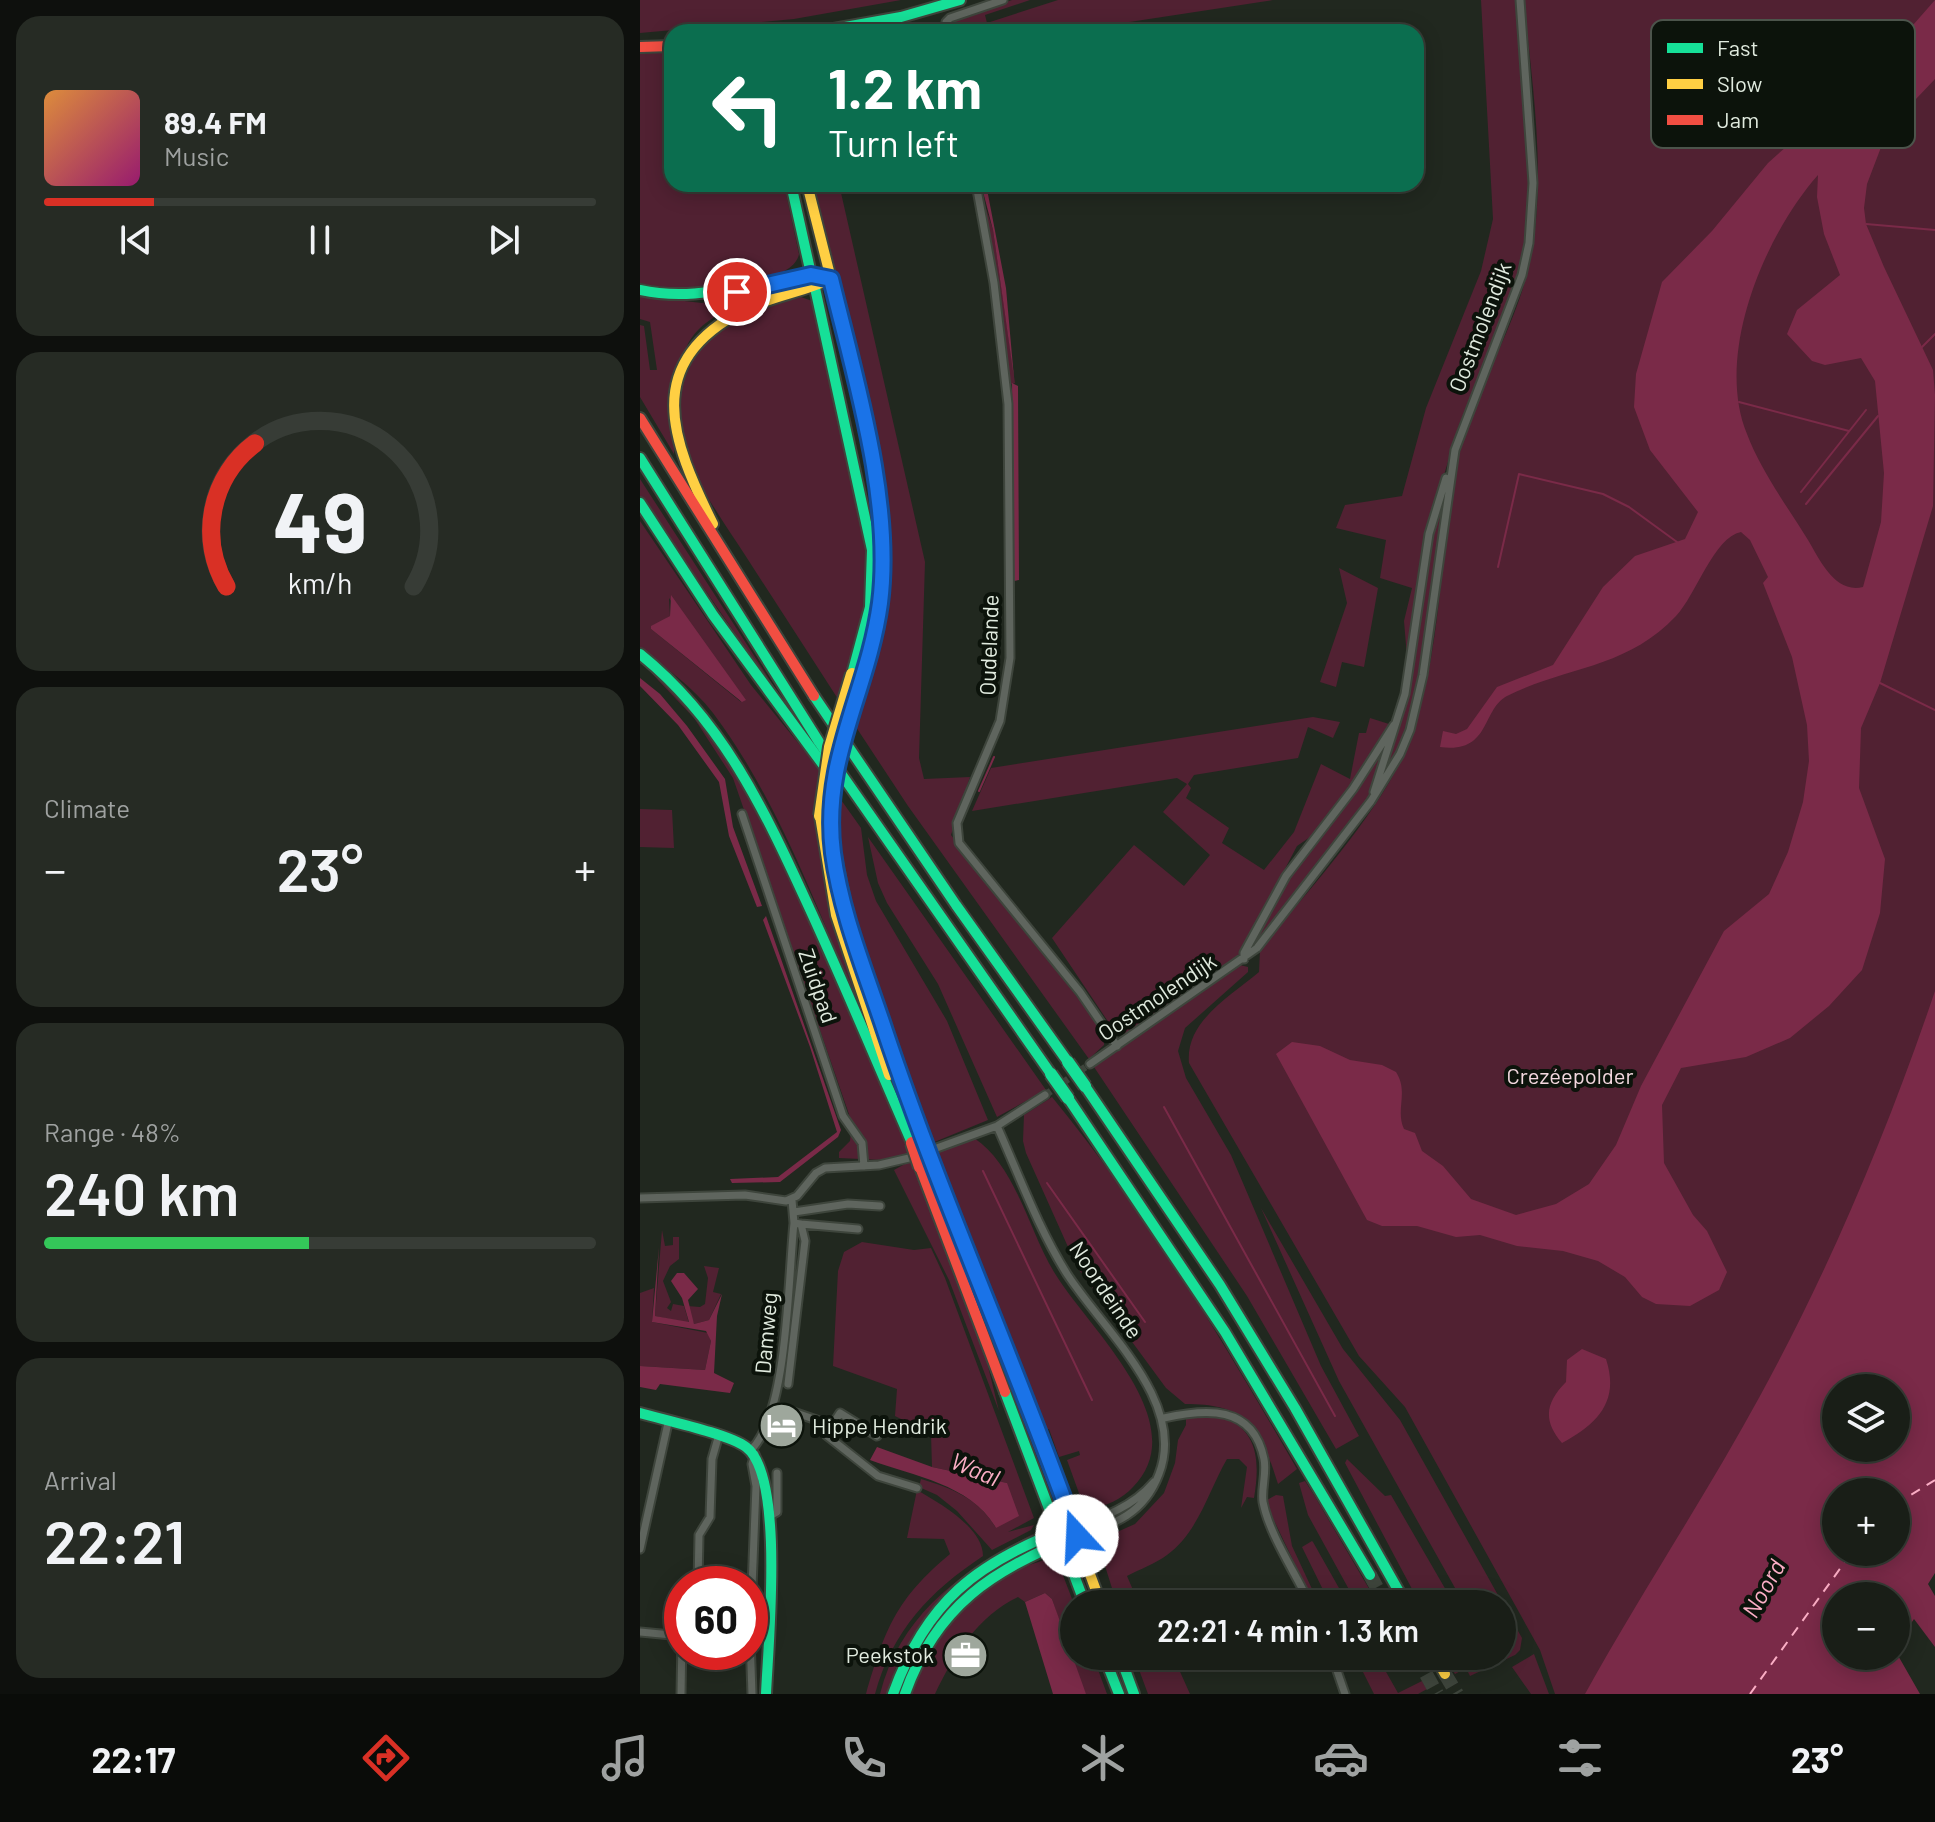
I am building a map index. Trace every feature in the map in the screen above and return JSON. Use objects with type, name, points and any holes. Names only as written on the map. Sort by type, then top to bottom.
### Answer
[{"type":"main road","points":[[862,24],[901,17],[960,0]]},
{"type":"main road","points":[[640,47],[664,45]]},
{"type":"main road","points":[[793,192],[862,492],[872,550],[870,607],[835,767],[831,831],[836,870],[917,1141]]},
{"type":"main road","points":[[809,192],[877,489],[883,543],[875,637],[830,747],[820,816],[823,854],[835,908],[1080,1590]]},
{"type":"main road","points":[[640,290],[694,299],[831,279]]},
{"type":"main road","points":[[745,589],[682,461],[670,416],[672,393],[685,358],[708,330],[745,308],[813,281]]},
{"type":"main road","points":[[640,418],[745,589],[905,834],[1085,1086],[1220,1285],[1295,1408],[1398,1590]]},
{"type":"main road","points":[[640,458],[739,619],[877,828],[1215,1312],[1370,1575]]},
{"type":"main road","points":[[640,503],[713,615],[854,809],[877,828]]},
{"type":"main road","points":[[640,654],[696,703],[746,774],[917,1141]]},
{"type":"main road","points":[[926,1165],[1096,1590]]},
{"type":"main road","points":[[640,1413],[754,1452],[766,1483],[770,1516],[766,1694]]},
{"type":"main road","name":"Noordeinde","points":[[893,1694],[912,1645],[949,1595],[995,1559],[1075,1532]]},
{"type":"main road","name":"Noordeinde","points":[[905,1694],[927,1643],[970,1591],[1012,1562],[1061,1536]]},
{"type":"main road","points":[[1110,1670],[1119,1694]]},
{"type":"main road","points":[[1125,1670],[1134,1694]]},
{"type":"main road","points":[[1443,1670],[1445,1674]]},
{"type":"street","points":[[946,24],[950,18],[1003,0]]},
{"type":"street","name":"Oostmolendijk","points":[[1371,801],[1411,667],[1432,519],[1468,408],[1522,275],[1529,243],[1533,183],[1520,0]]},
{"type":"street","name":"Oudelande","points":[[977,192],[994,283],[1008,404],[1010,658],[1000,721],[957,823],[957,836],[959,843],[1080,992],[1117,1046]]},
{"type":"street","name":"Oostmolendijk","points":[[1090,1064],[1257,948],[1371,801],[1400,754],[1418,701],[1449,473]]},
{"type":"street","name":"Oostmolendijk","points":[[1244,959],[1244,953],[1286,876],[1353,789],[1396,723]]},
{"type":"street","name":"Zuidpad","points":[[742,814],[843,1116],[862,1143],[864,1166]]},
{"type":"street","points":[[934,1149],[997,1126],[1045,1095]]},
{"type":"street","name":"Noordeinde","points":[[997,1126],[1058,1258],[1153,1393],[1164,1418],[1166,1449],[1152,1494],[1133,1514],[1075,1532]]},
{"type":"street","points":[[640,1198],[745,1195],[779,1202],[792,1200],[816,1173],[825,1168],[864,1166],[909,1158]]},
{"type":"street","name":"Damweg","points":[[754,1452],[767,1431],[776,1406],[798,1223],[792,1200]]},
{"type":"street","points":[[794,1212],[848,1204],[880,1206]]},
{"type":"street","points":[[788,1384],[805,1241],[798,1223],[858,1229]]},
{"type":"street","points":[[776,1406],[831,1425]]},
{"type":"street","points":[[1164,1418],[1198,1411],[1219,1412],[1242,1423],[1252,1433],[1263,1456],[1264,1504],[1303,1590]]},
{"type":"street","points":[[877,1436],[840,1413],[826,1435],[878,1476],[917,1488]]},
{"type":"street","points":[[640,1549],[645,1506],[668,1423]]},
{"type":"street","points":[[698,1566],[699,1535],[710,1517],[712,1459],[718,1438]]},
{"type":"street","points":[[754,1452],[755,1566]]},
{"type":"street","points":[[770,1516],[777,1512],[777,1473]]},
{"type":"street","points":[[640,1632],[664,1634]]},
{"type":"street","points":[[681,1670],[681,1694]]},
{"type":"street","points":[[751,1670],[752,1694]]},
{"type":"street","points":[[1337,1670],[1345,1694]]},
{"type":"green space","points":[[640,0],[901,0],[794,19],[739,24],[664,24],[664,31],[640,33]]},
{"type":"green space","points":[[1012,0],[1030,0],[985,15],[987,23],[1058,0],[1273,0],[1116,24],[950,24],[950,21]]},
{"type":"green space","points":[[1481,0],[1516,0],[1530,177],[1527,237],[1517,279],[1459,425],[1426,535],[1408,669],[1404,621],[1412,588],[1380,578],[1386,540],[1336,528],[1345,505],[1402,496],[1426,408],[1481,271],[1493,219]]},
{"type":"green space","name":"Crezéepolder","points":[[1524,0],[1935,0],[1935,1007],[1878,1156],[1765,1400],[1590,1694],[1555,1694],[1540,1650],[1516,1607],[1516,1590],[1507,1590],[1405,1407],[1359,1356],[1189,1063],[1194,1034],[1202,1022],[1223,1000],[1259,972],[1260,951],[1374,806],[1403,756],[1415,724],[1432,652],[1451,499],[1463,439],[1513,316],[1529,266],[1537,200],[1537,133]]},
{"type":"green space","points":[[664,52],[664,192],[786,192],[799,254],[792,266],[754,282],[728,286],[677,288],[640,283],[640,54]]},
{"type":"green space","points":[[811,192],[841,192],[925,562],[919,758],[924,779],[970,777],[951,835],[1096,1021],[1104,1036],[1104,1045],[1089,1059],[908,806],[854,724],[876,644],[885,594],[888,511],[830,253]]},
{"type":"green space","points":[[980,192],[993,230],[1015,383],[1009,385],[1000,301]]},
{"type":"green space","points":[[802,281],[804,284],[721,313],[694,334],[686,348],[681,368],[674,454],[640,397],[640,325],[644,326],[650,370],[657,370],[650,322],[640,319],[640,296],[702,303]]},
{"type":"green space","points":[[801,297],[812,301],[815,307],[851,450],[864,525],[866,592],[858,633],[838,699],[704,491],[692,468],[679,420],[680,395],[688,371],[707,340],[746,316]]},
{"type":"green space","points":[[640,479],[802,730],[640,496]]},
{"type":"green space","points":[[1443,493],[1420,677],[1399,747],[1383,780],[1410,687],[1431,536]]},
{"type":"green space","points":[[640,521],[751,685],[821,771],[816,823],[882,1065],[807,883],[764,793],[713,713],[679,678],[640,648]],"holes":[[[669,598],[741,702],[651,629],[670,616]]]},
{"type":"green space","points":[[1339,568],[1378,588],[1364,667],[1342,662],[1336,687],[1320,682],[1347,603]]},
{"type":"green space","points":[[640,661],[673,687],[711,728],[766,824],[824,946],[910,1153],[882,1160],[839,1158],[839,1152],[850,1141],[852,1123],[733,778],[694,718]]},
{"type":"green space","points":[[1313,717],[1340,722],[1333,738],[1308,727],[1298,758],[1194,775],[1188,784],[1191,788],[1186,798],[1229,828],[1222,843],[1264,870],[1294,832],[1321,764],[1350,779],[1359,733],[1366,733],[1370,718],[1389,724],[1354,783],[1316,833],[1297,846],[1240,954],[1138,1027],[1126,1034],[1115,1032],[1052,938],[1134,845],[1184,886],[1210,855],[1163,812],[1187,784],[1177,778],[972,811],[991,768]]},
{"type":"green space","points":[[1390,734],[1370,797],[1251,949],[1289,877],[1362,783]]},
{"type":"green space","points":[[839,797],[861,828],[867,875],[876,901],[947,1021],[988,1120],[932,1143],[919,1121],[842,883],[838,851]]},
{"type":"green space","points":[[640,809],[672,810],[674,848],[640,847]]},
{"type":"green space","points":[[868,837],[1046,1090],[997,1117],[938,984],[887,903],[878,883]]},
{"type":"green space","points":[[1240,965],[1248,967],[1248,972],[1185,1028],[1178,1051],[1186,1078],[1231,1155],[1321,1366],[1359,1436],[1336,1449],[1247,1296],[1094,1067]]},
{"type":"green space","points":[[1052,1097],[1151,1231],[1269,1421],[1297,1469],[1278,1484],[1265,1447],[1249,1423],[1224,1408],[1185,1404],[1166,1388],[1077,1267],[1023,1141],[1024,1115]]},
{"type":"green space","points":[[974,1138],[1001,1165],[1054,1272],[1130,1376],[1144,1405],[1152,1434],[1149,1462],[1128,1492],[1104,1505],[1084,1507],[1067,1460],[1080,1455],[1079,1451],[1059,1457],[1049,1429],[1045,1430],[1008,1328],[994,1307],[935,1154]]},
{"type":"green space","points":[[912,1160],[981,1338],[999,1411],[949,1280],[894,1170]]},
{"type":"green space","points":[[1261,1208],[1343,1349],[1400,1420],[1495,1590],[1456,1590],[1339,1381]]},
{"type":"green space","points":[[662,1230],[665,1246],[673,1245],[673,1237],[679,1237],[679,1259],[670,1266],[663,1281],[671,1302],[667,1308],[671,1311],[673,1304],[684,1306],[689,1323],[655,1316]]},
{"type":"green space","points":[[862,1242],[914,1250],[931,1248],[945,1278],[1034,1518],[1008,1532],[1034,1525],[1031,1530],[992,1550],[957,1511],[937,1495],[919,1487],[921,1479],[964,1496],[981,1509],[996,1528],[1007,1483],[932,1467],[931,1434],[895,1416],[897,1389],[833,1366],[838,1271],[844,1252]]},
{"type":"green space","points":[[704,1266],[719,1268],[713,1292],[721,1294],[709,1320],[694,1324],[687,1306],[700,1307],[705,1304],[708,1278]]},
{"type":"green space","points":[[654,1288],[652,1322],[708,1333],[711,1341],[705,1370],[640,1366],[640,1293]]},
{"type":"green space","points":[[1220,1416],[1243,1429],[1254,1448],[1256,1460],[1254,1498],[1247,1497],[1241,1508],[1247,1467],[1239,1459],[1227,1459],[1195,1523],[1178,1546],[1158,1561],[1127,1576],[1133,1590],[1113,1590],[1100,1550],[1108,1536],[1135,1524],[1164,1493],[1186,1417]]},
{"type":"green space","points":[[1347,1459],[1385,1496],[1391,1495],[1446,1590],[1413,1590],[1345,1463]]},
{"type":"green space","points":[[1305,1481],[1370,1590],[1349,1590],[1308,1515],[1299,1483]]},
{"type":"green space","points":[[917,1490],[968,1526],[981,1545],[983,1556],[946,1583],[916,1614],[892,1651],[875,1694],[866,1694],[895,1616],[917,1586],[950,1554],[944,1539],[907,1538]]},
{"type":"green space","points":[[1276,1495],[1283,1496],[1292,1546],[1312,1590],[1307,1590],[1267,1500]]},
{"type":"green space","points":[[1033,1534],[1034,1537],[970,1574],[895,1669],[891,1694],[880,1694],[903,1640],[938,1598],[982,1563]]},
{"type":"green space","points":[[1312,1541],[1340,1590],[1323,1590],[1302,1547]]},
{"type":"green space","points":[[1046,1559],[1059,1565],[1069,1590],[1060,1590],[1060,1623],[1052,1599],[1045,1593],[1025,1602],[1018,1597],[991,1615],[968,1638],[935,1694],[911,1694],[935,1641],[947,1624],[973,1595],[1005,1573]]},
{"type":"green space","points":[[1516,1627],[1522,1638],[1516,1654]]},
{"type":"green space","points":[[1534,1654],[1549,1694],[1531,1694],[1514,1670],[1516,1665]]},
{"type":"green space","points":[[1076,1670],[1098,1670],[1107,1694],[1086,1694]]},
{"type":"green space","points":[[1139,1670],[1179,1670],[1190,1694],[1148,1694]]},
{"type":"green space","points":[[1362,1670],[1385,1670],[1398,1693],[1422,1681],[1427,1689],[1418,1694],[1374,1694]]},
{"type":"green space","points":[[1467,1670],[1483,1670],[1470,1676]]},
{"type":"water","points":[[1935,0],[1935,79],[1915,100],[1915,23]]},
{"type":"water","points":[[1785,148],[1881,148],[1867,184],[1866,224],[1933,370],[1933,506],[1880,683],[1861,728],[1859,788],[1885,859],[1880,913],[1862,970],[1829,1006],[1790,1038],[1746,1057],[1681,1068],[1662,1105],[1664,1163],[1693,1215],[1707,1231],[1727,1272],[1719,1290],[1690,1306],[1656,1304],[1642,1297],[1625,1277],[1598,1261],[1563,1251],[1517,1246],[1480,1235],[1456,1237],[1417,1226],[1382,1226],[1367,1220],[1276,1054],[1292,1042],[1320,1046],[1350,1060],[1382,1065],[1396,1072],[1400,1079],[1404,1129],[1415,1133],[1422,1151],[1443,1166],[1471,1199],[1516,1215],[1556,1204],[1589,1184],[1616,1145],[1641,1086],[1724,931],[1769,894],[1788,852],[1803,802],[1809,761],[1807,725],[1792,657],[1763,583],[1768,577],[1750,540],[1741,532],[1722,544],[1683,607],[1657,633],[1616,657],[1507,696],[1499,702],[1477,738],[1456,747],[1440,747],[1443,731],[1456,734],[1467,729],[1497,687],[1553,665],[1603,587],[1635,556],[1685,539],[1698,512],[1650,450],[1634,407],[1636,374],[1662,282],[1712,231],[1768,163]],"holes":[[[1818,175],[1817,197],[1824,234],[1840,275],[1797,310],[1787,334],[1812,361],[1825,365],[1861,358],[1875,381],[1884,473],[1881,522],[1863,587],[1853,588],[1836,580],[1823,566],[1759,461],[1738,402],[1737,368],[1750,297],[1780,230]]]},
{"type":"water","points":[[983,192],[988,192],[1006,288],[1014,378],[993,230]]},
{"type":"water","points":[[1012,383],[1018,386],[1019,580],[1014,581]]},
{"type":"water","points":[[671,595],[746,700],[742,702],[651,629],[651,626],[670,616]]},
{"type":"water","points":[[640,678],[660,694],[687,726],[725,779],[733,827],[762,906],[757,907],[729,836],[719,782],[678,725],[640,686]]},
{"type":"water","points":[[766,916],[841,1130],[838,1137],[780,1182],[732,1183],[730,1179],[778,1177],[837,1132],[810,1047],[763,920]]},
{"type":"water","name":"Noord","points":[[1935,991],[1935,1573],[1928,1584],[1935,1596],[1935,1647],[1914,1619],[1910,1625],[1910,1582],[1822,1582],[1822,1670],[1906,1670],[1920,1694],[1585,1694],[1739,1434],[1786,1348],[1834,1248],[1877,1146]]},
{"type":"water","points":[[659,1247],[655,1316],[689,1322],[682,1298],[671,1281],[677,1273],[684,1273],[698,1289],[688,1300],[694,1324],[709,1320],[722,1294],[717,1316],[714,1373],[734,1383],[730,1393],[660,1384],[656,1390],[640,1387],[640,1366],[705,1370],[711,1341],[706,1331],[652,1322]]},
{"type":"water","points":[[1582,1349],[1606,1359],[1610,1388],[1595,1419],[1562,1443],[1549,1420],[1550,1405],[1566,1382],[1567,1360]]},
{"type":"water","points":[[877,1447],[932,1467],[1007,1483],[1019,1516],[996,1528],[986,1513],[957,1492],[870,1460]]},
{"type":"water","points":[[1045,1593],[1052,1599],[1060,1621],[1060,1670],[1077,1670],[1086,1694],[1053,1694],[1025,1602]]},
{"type":"waterway","points":[[1866,224],[1935,230]]},
{"type":"waterway","points":[[1922,347],[1935,334]]},
{"type":"waterway","points":[[1739,402],[1849,431]]},
{"type":"waterway","points":[[1801,492],[1866,410]]},
{"type":"waterway","points":[[1806,504],[1878,416]]},
{"type":"waterway","points":[[1498,567],[1519,474],[1603,494],[1629,507],[1677,542]]},
{"type":"waterway","points":[[1880,683],[1935,710]]},
{"type":"waterway","points":[[979,791],[994,757]]},
{"type":"waterway","points":[[1164,1107],[1335,1416]]},
{"type":"waterway","points":[[983,1171],[1092,1400]]},
{"type":"waterway","points":[[1047,1183],[1145,1322]]},
{"type":"ferry route","points":[[1910,1495],[1935,1480]]},
{"type":"ferry route","points":[[1750,1694],[1842,1566]]},
{"type":"tunnel","points":[[1045,1095],[1090,1064]]},
{"type":"tunnel","points":[[1370,1575],[1378,1590]]},
{"type":"tunnel","points":[[1424,1670],[1437,1694]]},
{"type":"tunnel","points":[[1445,1674],[1457,1694]]},
{"type":"traffic: fast","points":[[862,24],[901,17],[960,0]]},
{"type":"traffic: fast","points":[[793,192],[813,283]]},
{"type":"traffic: fast","points":[[640,290],[690,294],[783,280],[831,279]]},
{"type":"traffic: fast","points":[[815,288],[872,550],[870,607],[852,674]]},
{"type":"traffic: fast","points":[[640,458],[819,742],[1051,1074]]},
{"type":"traffic: fast","points":[[640,503],[713,615],[832,777]]},
{"type":"traffic: fast","points":[[640,654],[695,708],[718,737],[757,800],[821,933],[912,1143]]},
{"type":"traffic: fast","points":[[814,696],[956,905],[1068,1062]]},
{"type":"traffic: fast","points":[[1068,1062],[1085,1086]]},
{"type":"traffic: fast","points":[[1051,1074],[1068,1098]]},
{"type":"traffic: fast","points":[[1085,1086],[1220,1285],[1295,1408],[1398,1590]]},
{"type":"traffic: fast","points":[[1068,1098],[1225,1332],[1370,1575]]},
{"type":"traffic: fast","points":[[1005,1392],[1080,1590]]},
{"type":"traffic: fast","points":[[640,1413],[738,1442],[746,1447],[758,1464],[766,1491],[770,1525],[771,1602],[766,1694]]},
{"type":"traffic: fast","points":[[893,1694],[921,1634],[938,1610],[958,1590],[1005,1556],[1065,1529]]},
{"type":"traffic: fast","points":[[905,1694],[933,1637],[971,1594],[1019,1562],[1077,1536]]},
{"type":"traffic: fast","points":[[1110,1670],[1119,1694]]},
{"type":"traffic: fast","points":[[1125,1670],[1134,1694]]},
{"type":"traffic: slow","points":[[809,192],[831,279]]},
{"type":"traffic: slow","points":[[713,524],[698,493],[677,434],[674,406],[678,379],[690,354],[711,331],[744,310],[831,279]]},
{"type":"traffic: slow","points":[[820,816],[830,747],[852,674]]},
{"type":"traffic: slow","points":[[820,816],[836,915],[889,1075]]},
{"type":"traffic: slow","points":[[831,831],[848,916],[923,1139]]},
{"type":"traffic: slow","points":[[923,1139],[932,1163]]},
{"type":"traffic: slow","points":[[932,1163],[1006,1347],[1096,1590]]},
{"type":"traffic: slow","points":[[1443,1670],[1445,1674]]},
{"type":"traffic: jam","points":[[640,47],[664,46]]},
{"type":"traffic: jam","points":[[831,279],[868,424],[883,535],[880,600],[859,685]]},
{"type":"traffic: jam","points":[[640,418],[814,696]]},
{"type":"traffic: jam","points":[[831,831],[835,767],[859,685]]},
{"type":"traffic: jam","points":[[912,1143],[920,1167]]},
{"type":"traffic: jam","points":[[920,1167],[1005,1392]]},
{"type":"place","name":"Hippe Hendrik","points":[[781,1426]]},
{"type":"place","name":"Peekstok","points":[[965,1655]]},
{"type":"route","points":[[737,292],[811,275],[831,279],[877,489],[883,543],[875,637],[848,717],[832,786],[831,831],[836,870],[848,916],[923,1139],[1077,1536]]},
{"type":"water label","name":"Waal","points":[[975,1470]]}]
